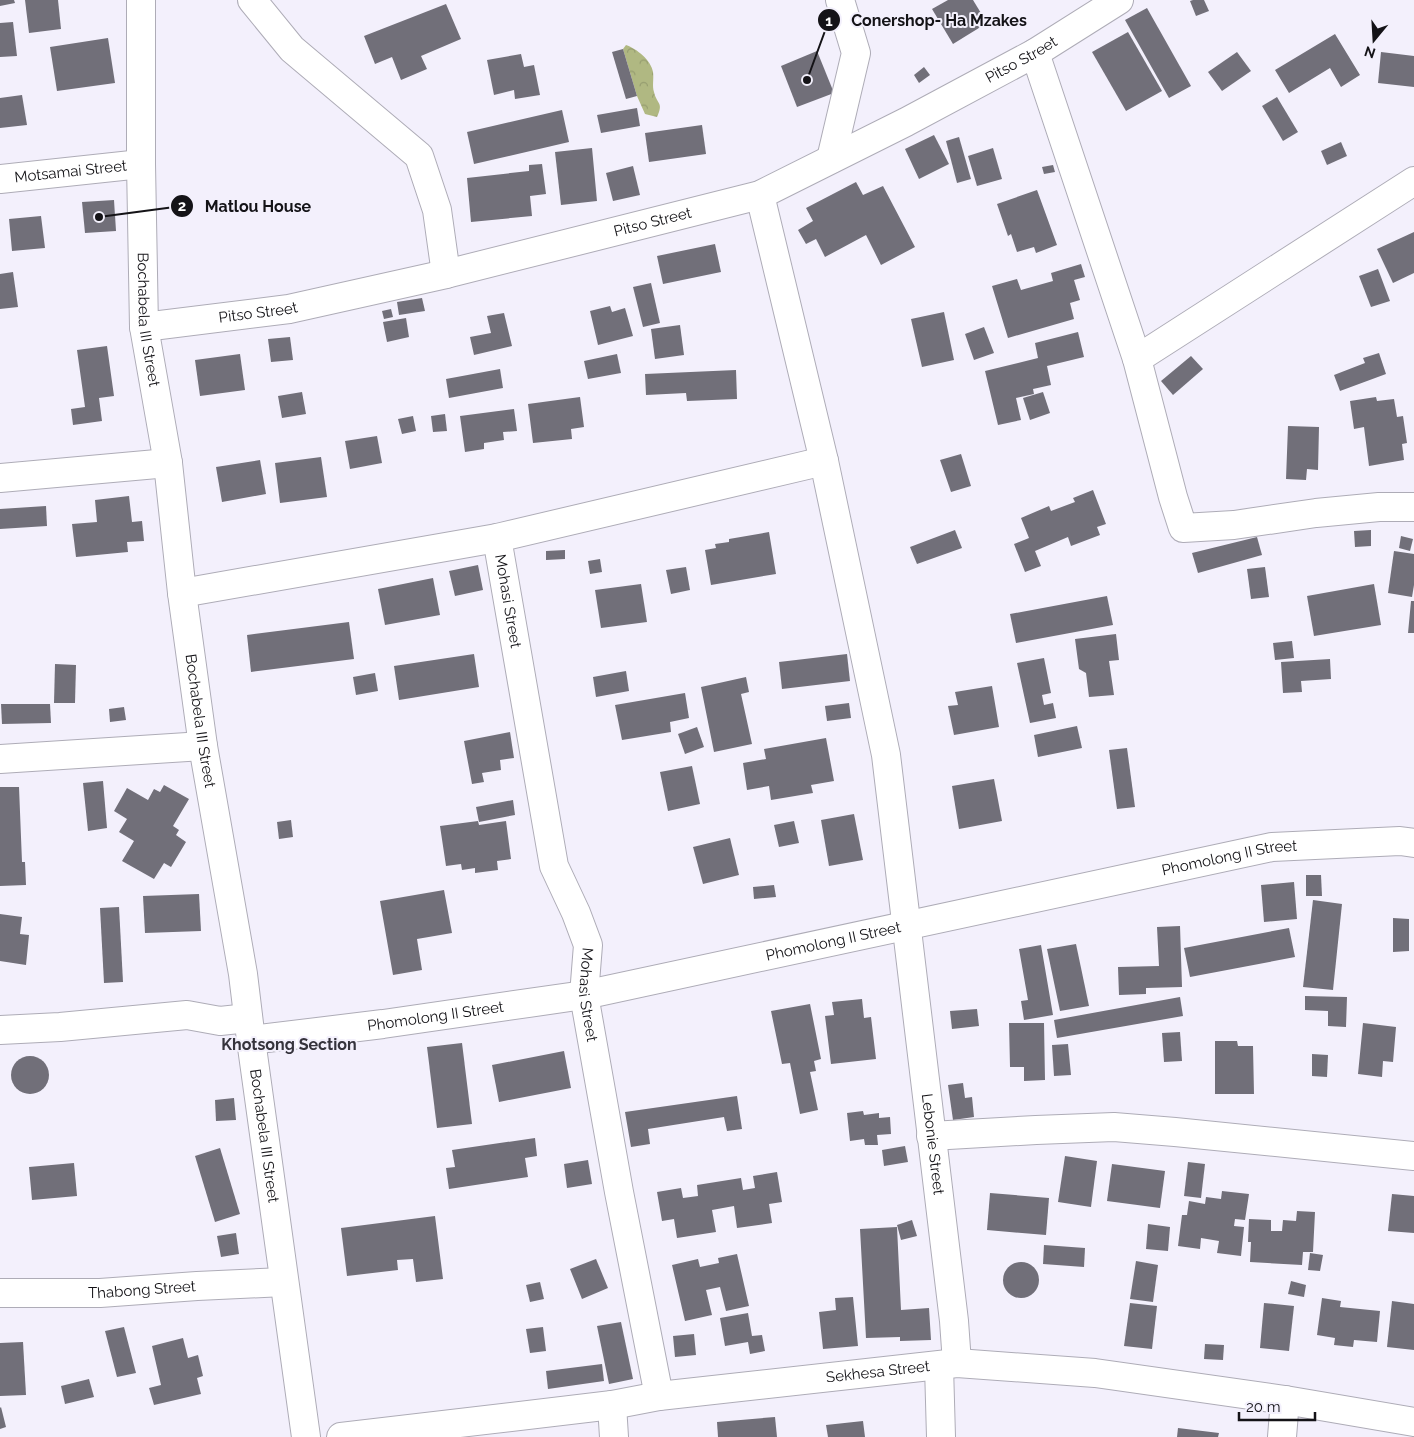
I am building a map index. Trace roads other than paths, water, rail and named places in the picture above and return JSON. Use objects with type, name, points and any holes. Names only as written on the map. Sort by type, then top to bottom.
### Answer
[{"type":"street","name":"Bochabela III Street","points":[[141,0],[141,164],[144,327],[168,463],[182,593],[203,746],[243,974],[306,1437]]},
{"type":"street","points":[[252,0],[292,48],[419,156],[437,210],[446,274]]},
{"type":"street","points":[[831,159],[856,53],[840,0]]},
{"type":"street","name":"Pitso Street","points":[[144,327],[289,309],[446,274],[760,195],[906,122],[1035,53],[1119,0]]},
{"type":"street","points":[[1035,53],[1136,358],[1183,528],[1234,525],[1316,513],[1379,507],[1414,507]]},
{"type":"street","name":"Motsamai Street","points":[[0,179],[141,164]]},
{"type":"street","points":[[1136,358],[1414,181]]},
{"type":"street","name":"Lebonie Street","points":[[760,195],[824,461],[886,755],[954,1321],[941,1437]]},
{"type":"street","points":[[182,593],[497,538],[824,461]]},
{"type":"street","points":[[0,478],[168,463]]},
{"type":"street","name":"Mohasi Street","points":[[497,538],[554,866],[576,913],[588,945],[584,995],[619,1192],[659,1396]]},
{"type":"street","points":[[0,759],[203,746]]},
{"type":"street","name":"Phomolong II Street","points":[[0,1030],[60,1027],[186,1015],[250,1029],[383,1024],[584,995],[1272,847],[1400,841],[1414,844]]},
{"type":"street","points":[[931,1136],[1114,1127],[1414,1156]]},
{"type":"street","name":"Thabong Street","points":[[0,1293],[100,1293],[284,1282]]},
{"type":"street","name":"Sekhesa Street","points":[[341,1437],[612,1405],[659,1396],[948,1364],[1095,1373],[1285,1400],[1414,1422]]},
{"type":"street","points":[[1282,1437],[1285,1400]]},
{"type":"street","points":[[612,1405],[614,1437]]},
{"type":"place","name":"Conershop- Ha Mzakes","points":[[807,80]]},
{"type":"place","name":"Matlou House","points":[[99,217]]},
{"type":"district","name":"Khotsong Section","points":[[289,1044]]}]
